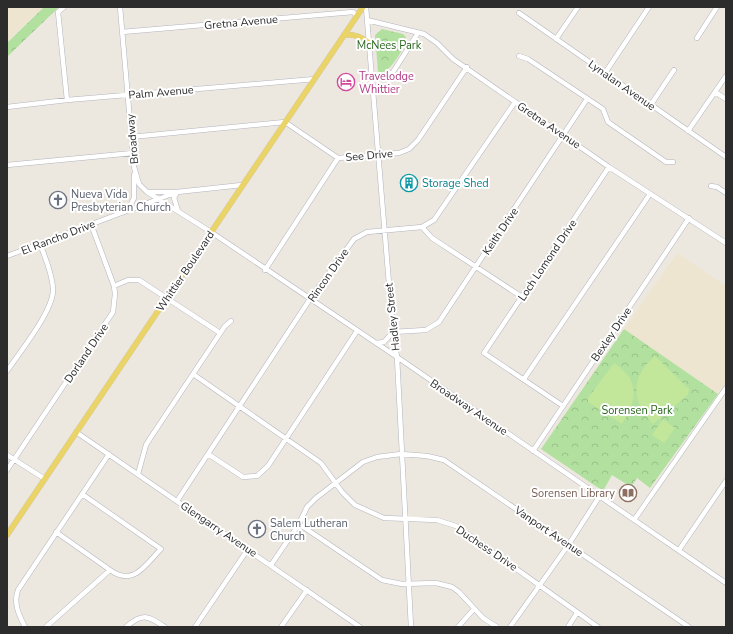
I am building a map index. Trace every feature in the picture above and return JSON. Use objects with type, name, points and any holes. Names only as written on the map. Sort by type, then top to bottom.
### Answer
[{"type":"main road","name":"Whittier Boulevard","points":[[7,535],[242,185],[357,16],[365,7]]},
{"type":"main road","points":[[344,35],[352,34],[361,37],[369,43]]},
{"type":"street","points":[[64,7],[58,12],[67,100]]},
{"type":"street","name":"Broadway","points":[[120,7],[134,167],[140,184],[158,199],[211,232]]},
{"type":"street","name":"Hadley Street","points":[[365,7],[379,154],[393,332],[397,357],[411,627]]},
{"type":"street","points":[[556,39],[578,7]]},
{"type":"street","points":[[605,73],[649,7]]},
{"type":"street","points":[[697,38],[717,7]]},
{"type":"street","name":"Gretna Avenue","points":[[122,32],[353,12],[357,16]]},
{"type":"street","name":"Lynalan Avenue","points":[[519,13],[650,106],[726,157]]},
{"type":"street","name":"Gretna Avenue","points":[[367,20],[418,33],[437,43],[453,59],[467,67],[515,102],[564,134],[609,167],[726,243]]},
{"type":"street","points":[[372,78],[383,77],[393,72],[418,33]]},
{"type":"street","points":[[519,56],[528,59],[603,109],[608,122],[666,162],[673,162]]},
{"type":"street","name":"See Drive","points":[[265,270],[338,158],[404,152],[413,146],[467,67]]},
{"type":"street","points":[[650,106],[674,70]]},
{"type":"street","points":[[688,131],[726,76]]},
{"type":"street","name":"Palm Avenue","points":[[7,107],[128,94],[315,79]]},
{"type":"street","points":[[715,92],[726,99]]},
{"type":"street","name":"Keith Drive","points":[[393,332],[426,330],[440,322],[587,99]]},
{"type":"street","points":[[515,102],[439,214],[429,225],[422,227],[432,238],[522,297]]},
{"type":"street","points":[[131,137],[285,122],[338,158]]},
{"type":"street","points":[[7,165],[133,153]]},
{"type":"street","points":[[127,211],[134,198],[134,167]]},
{"type":"street","name":"Loch Lomond Drive","points":[[524,379],[484,353],[609,167]]},
{"type":"street","name":"El Rancho Drive","points":[[148,192],[176,192],[242,185]]},
{"type":"street","points":[[711,186],[717,186],[726,192]]},
{"type":"street","points":[[176,192],[174,198],[178,211]]},
{"type":"street","name":"El Rancho Drive","points":[[7,256],[176,192]]},
{"type":"street","points":[[563,406],[524,379],[650,194]]},
{"type":"street","name":"Bexley Drive","points":[[533,451],[689,218]]},
{"type":"street","name":"Dorland Drive","points":[[7,470],[113,312],[116,294],[114,286],[91,224]]},
{"type":"street","name":"Rincon Drive","points":[[177,500],[310,299],[354,239],[367,232],[422,227]]},
{"type":"street","name":"Broadway Avenue","points":[[211,232],[265,270],[397,357],[599,498],[679,550],[724,582]]},
{"type":"street","points":[[7,371],[43,317],[52,298],[54,288],[40,244]]},
{"type":"street","points":[[114,286],[128,280],[139,280],[220,333]]},
{"type":"street","points":[[138,474],[146,445],[151,436],[220,333],[231,321]]},
{"type":"street","points":[[208,454],[244,478],[257,476],[268,466],[357,331]]},
{"type":"street","points":[[376,343],[384,342],[393,332]]},
{"type":"street","name":"Duchess Drive","points":[[193,374],[239,408],[321,463],[355,505],[367,512],[384,518],[437,520],[456,526],[598,627]]},
{"type":"street","points":[[634,520],[726,388]]},
{"type":"street","name":"Glengarry Avenue","points":[[76,432],[360,627]]},
{"type":"street","points":[[25,627],[18,613],[15,597],[18,590],[109,454]]},
{"type":"street","name":"Vanport Avenue","points":[[271,566],[299,524],[308,507],[335,482],[363,462],[377,457],[401,454],[427,456],[444,460],[690,627]]},
{"type":"street","points":[[7,455],[45,479]]},
{"type":"street","points":[[679,550],[726,481]]},
{"type":"street","points":[[56,532],[119,576],[133,576],[161,549],[82,494]]},
{"type":"street","points":[[510,627],[569,544],[599,498]]},
{"type":"street","points":[[299,524],[375,576],[390,582],[408,584],[436,583],[452,587],[459,592],[474,609],[497,627]]},
{"type":"street","points":[[195,627],[248,549]]},
{"type":"street","points":[[46,627],[110,570]]},
{"type":"street","points":[[724,582],[726,576]]},
{"type":"street","points":[[281,627],[307,590]]},
{"type":"street","points":[[458,627],[474,609]]},
{"type":"street","points":[[568,627],[577,613]]},
{"type":"street","points":[[126,627],[136,618],[143,616],[151,618],[165,627]]},
{"type":"shaded area","points":[[7,7],[43,7],[7,42]]},
{"type":"shaded area","points":[[677,253],[726,286],[726,382],[718,394],[624,329]]},
{"type":"green space","points":[[44,7],[59,7],[7,57],[7,43]]},
{"type":"green space","name":"McNees Park","points":[[382,29],[403,34],[406,37],[406,41],[393,64],[380,74],[378,71],[375,35]]},
{"type":"green space","name":"Sorensen Park","points":[[624,329],[718,394],[650,488],[637,478],[631,487],[612,475],[603,491],[541,449]]},
{"type":"green space","points":[[655,356],[689,389],[688,395],[653,424],[641,407],[637,398],[636,389],[641,372]]},
{"type":"green space","points":[[614,363],[628,376],[634,391],[631,407],[622,424],[588,402],[588,398]]},
{"type":"green space","points":[[663,419],[675,428],[670,435],[663,431],[670,436],[664,443],[652,435]]},
{"type":"place","name":"Travelodge Whittier","points":[[346,82]]},
{"type":"place","name":"Storage Shed","points":[[409,183]]},
{"type":"place","name":"Nueva Vida Presbyterian Church","points":[[58,200]]},
{"type":"place","name":"Sorensen Library","points":[[628,493]]},
{"type":"place","name":"Salem Lutheran Church","points":[[257,529]]}]
